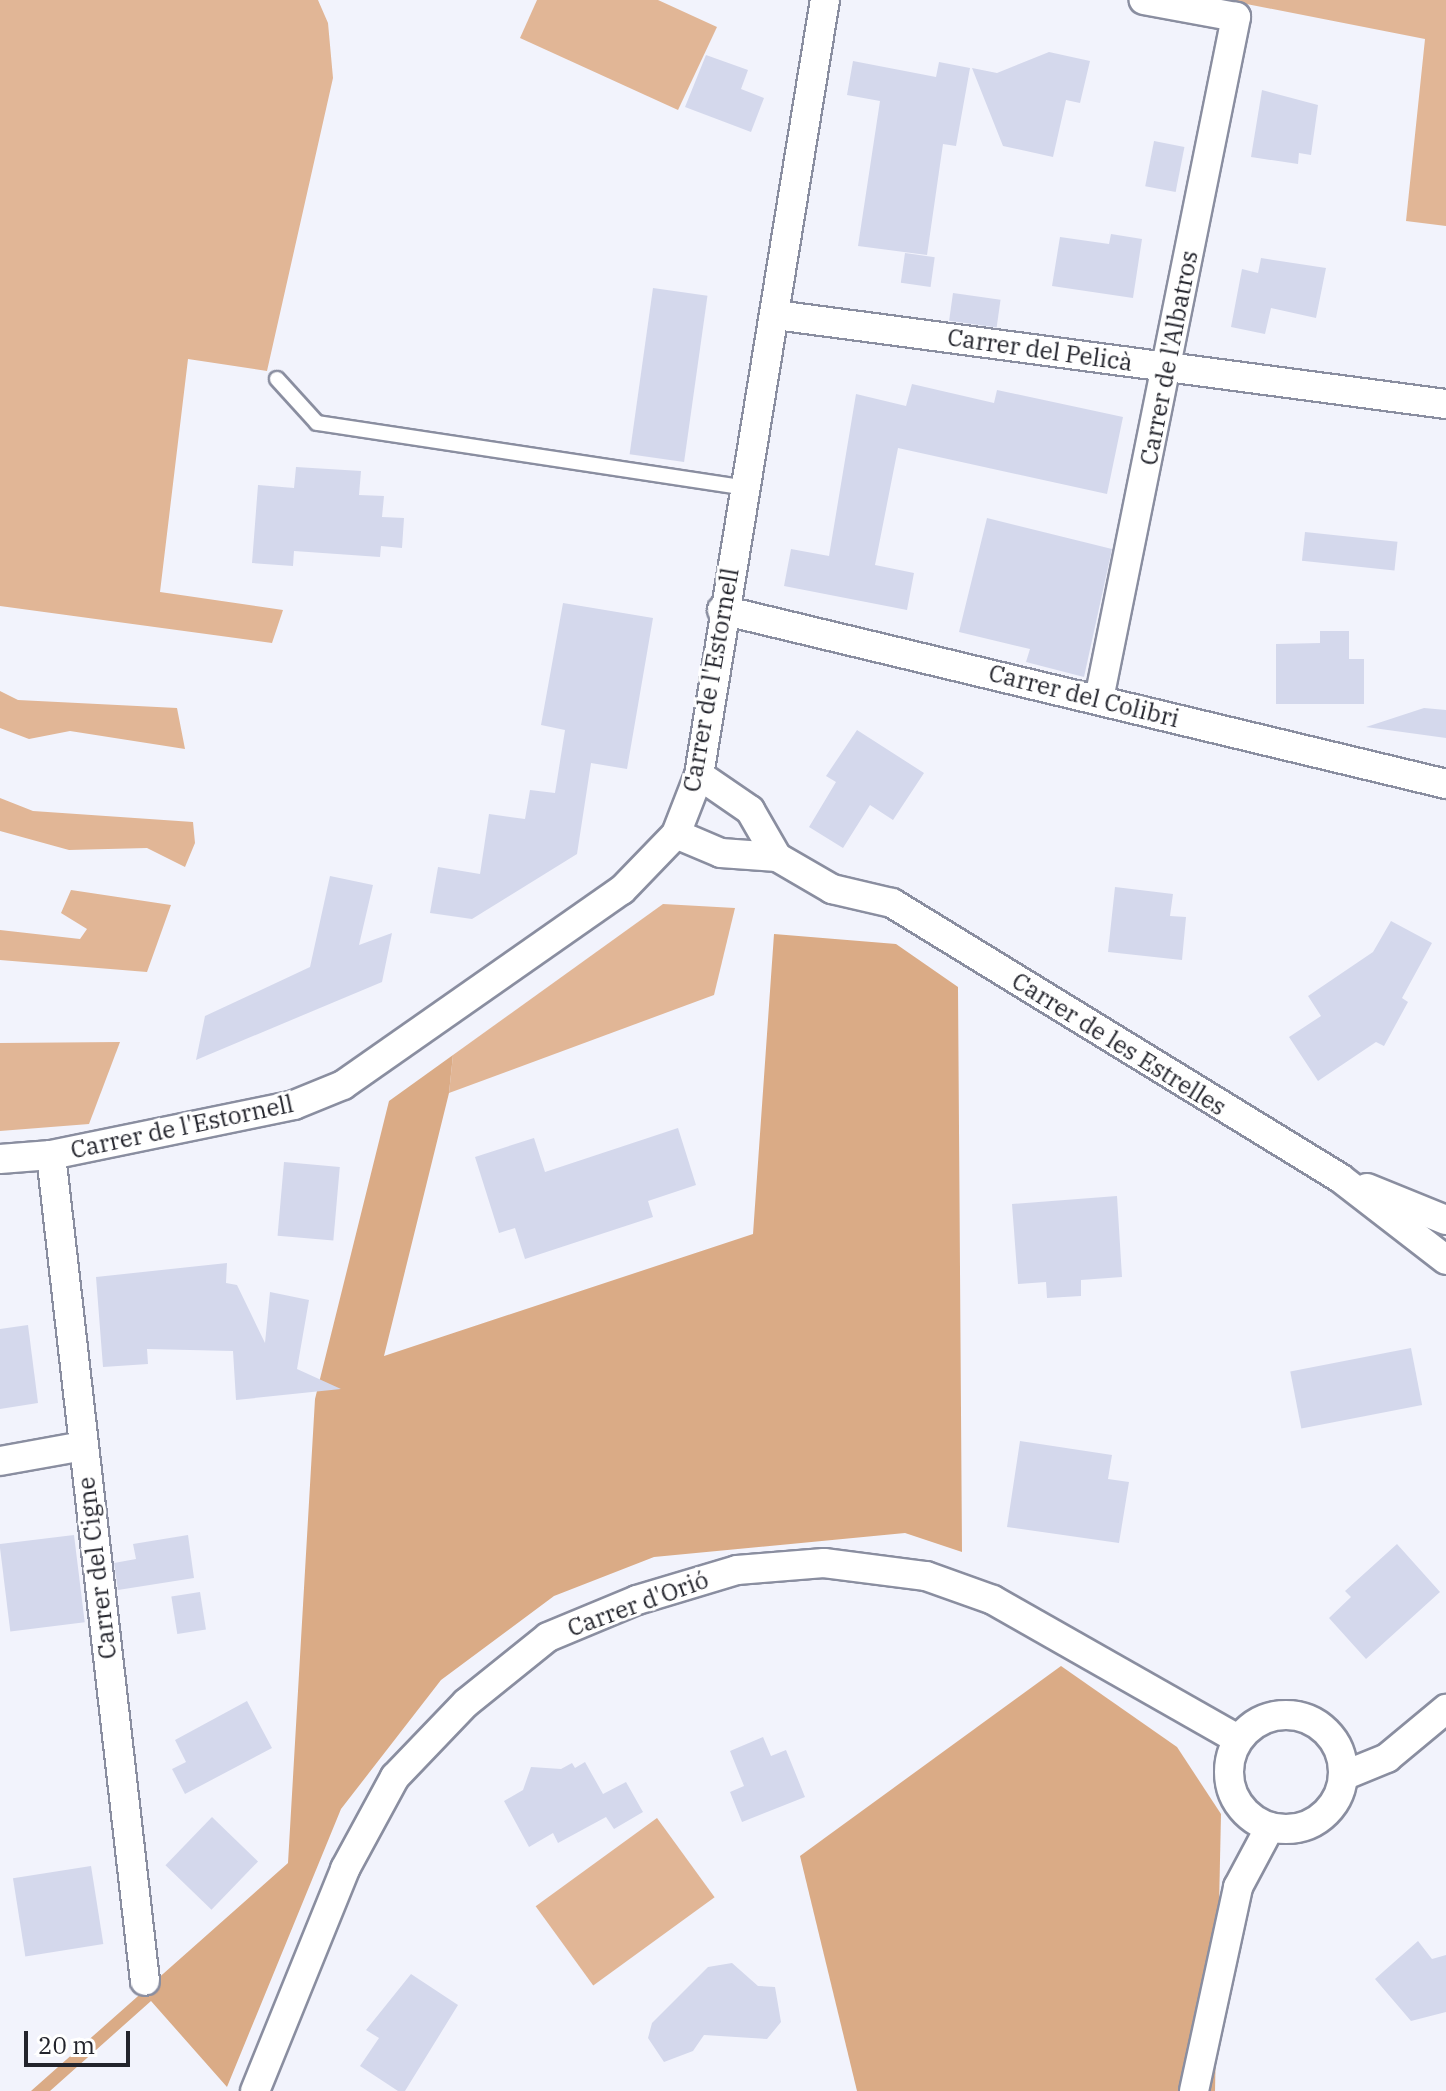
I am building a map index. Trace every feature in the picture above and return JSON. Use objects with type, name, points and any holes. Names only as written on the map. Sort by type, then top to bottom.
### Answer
[{"type":"street","name":"Carrer de l'Estornell","points":[[0,1159],[51,1155],[294,1105],[343,1085],[622,890],[676,834],[699,775],[722,610],[776,315],[825,0]]},
{"type":"street","name":"Carrer de l'Albatros","points":[[1099,699],[1236,17],[1144,0]]},
{"type":"street","name":"Carrer del Pelicà","points":[[776,315],[1446,404]]},
{"type":"street","name":"Carrer del Colibri","points":[[722,610],[1446,784]]},
{"type":"street","name":"Carrer de les Estrelles","points":[[699,775],[750,810],[777,857]]},
{"type":"street","name":"Carrer de les Estrelles","points":[[676,834],[721,853],[777,857],[832,889],[892,903],[1340,1178],[1446,1260]]},
{"type":"street","name":"Carrer del Cigne","points":[[51,1155],[145,1981]]},
{"type":"street","points":[[1340,1178],[1446,1220]]},
{"type":"street","points":[[0,1461],[83,1446]]},
{"type":"street","name":"Carrer d'Orió","points":[[255,2091],[345,1869],[395,1777],[466,1703],[548,1637],[637,1600],[737,1570],[824,1563],[926,1576],[993,1600],[1238,1739]]},
{"type":"street","points":[[1343,1776],[1387,1758],[1446,1709]]},
{"type":"street","points":[[1268,1717],[1305,1717],[1334,1740],[1343,1776],[1340,1792],[1319,1819],[1270,1827],[1240,1807],[1231,1791],[1230,1756],[1238,1739],[1268,1717]]},
{"type":"street","points":[[1194,2091],[1238,1887],[1270,1827]]},
{"type":"lane","points":[[277,379],[317,423],[745,488]]},
{"type":"shaded area","points":[[0,0],[318,0],[328,23],[333,78],[267,371],[188,359],[160,592],[283,610],[272,643],[0,606]]},
{"type":"shaded area","points":[[537,0],[658,0],[717,27],[678,110],[520,38]]},
{"type":"shaded area","points":[[1226,0],[1446,0],[1446,226],[1406,221],[1425,39]]},
{"type":"shaded area","points":[[0,691],[18,700],[177,708],[185,749],[70,731],[29,739],[0,728]]},
{"type":"shaded area","points":[[0,798],[33,811],[193,822],[195,843],[185,867],[147,848],[69,850],[0,831]]},
{"type":"shaded area","points":[[71,890],[171,905],[147,972],[0,960],[0,930],[80,939],[87,929],[61,913]]},
{"type":"shaded area","points":[[663,904],[735,908],[714,995],[449,1093],[453,1055]]},
{"type":"shaded area","points":[[774,934],[896,944],[958,987],[962,1552],[905,1533],[654,1557],[554,1596],[441,1680],[341,1809],[227,2087],[151,2001],[50,2091],[31,2091],[288,1863],[315,1399],[389,1101],[453,1055],[449,1093],[384,1356],[753,1234]]},
{"type":"shaded area","points":[[120,1042],[89,1124],[0,1131],[0,1043]]},
{"type":"shaded area","points":[[1061,1666],[1177,1747],[1221,1814],[1215,2091],[857,2091],[800,1856]]},
{"type":"shaded area","points":[[657,1818],[715,1897],[593,1985],[536,1906]]},
{"type":"building","points":[[1049,52],[1090,61],[1080,103],[1066,100],[1053,157],[1003,146],[972,68],[997,73]]},
{"type":"building","points":[[706,55],[748,70],[741,89],[764,98],[751,132],[685,107]]},
{"type":"building","points":[[853,61],[936,77],[939,62],[970,68],[956,146],[943,144],[927,255],[858,246],[880,101],[847,95]]},
{"type":"building","points":[[1262,90],[1318,105],[1311,155],[1299,153],[1298,164],[1251,157]]},
{"type":"building","points":[[1154,141],[1184,147],[1176,192],[1145,186]]},
{"type":"building","points":[[1111,234],[1142,239],[1133,298],[1052,286],[1060,237],[1109,244]]},
{"type":"building","points":[[905,253],[935,257],[931,287],[901,283]]},
{"type":"building","points":[[1261,258],[1326,268],[1316,318],[1271,308],[1265,334],[1231,327],[1242,269],[1258,273]]},
{"type":"building","points":[[653,288],[707,296],[684,462],[630,454]]},
{"type":"building","points":[[953,293],[1001,300],[997,327],[949,321]]},
{"type":"building","points":[[912,384],[994,403],[997,390],[1123,417],[1107,494],[898,448],[875,565],[914,573],[907,610],[784,586],[791,549],[829,556],[856,394],[906,406]]},
{"type":"building","points":[[296,467],[361,471],[359,495],[384,496],[382,517],[404,518],[402,548],[381,546],[380,557],[294,551],[293,566],[252,563],[258,485],[294,488]]},
{"type":"building","points":[[987,518],[1112,549],[1084,677],[1026,662],[1030,649],[959,632]]},
{"type":"building","points":[[1305,532],[1397,542],[1394,571],[1302,561]]},
{"type":"building","points":[[563,603],[653,618],[627,769],[591,763],[577,854],[472,919],[430,913],[438,867],[480,874],[489,814],[525,819],[530,790],[555,793],[565,730],[541,725]]},
{"type":"building","points":[[1320,631],[1349,631],[1349,659],[1364,659],[1364,704],[1276,704],[1276,644],[1320,643]]},
{"type":"building","points":[[1424,708],[1446,710],[1446,738],[1366,727]]},
{"type":"building","points":[[857,730],[924,773],[893,820],[870,805],[843,848],[809,827],[836,782],[826,776]]},
{"type":"building","points":[[330,876],[373,885],[359,945],[392,933],[382,982],[196,1060],[205,1016],[310,967]]},
{"type":"building","points":[[1115,887],[1173,894],[1170,916],[1186,917],[1182,960],[1108,952]]},
{"type":"building","points":[[1391,921],[1432,943],[1402,998],[1408,1002],[1384,1046],[1376,1042],[1318,1081],[1289,1037],[1321,1016],[1308,996],[1373,952]]},
{"type":"building","points":[[678,1128],[696,1185],[648,1201],[653,1217],[525,1259],[515,1228],[499,1233],[475,1157],[534,1138],[545,1172]]},
{"type":"building","points":[[284,1162],[340,1167],[333,1241],[278,1236]]},
{"type":"building","points":[[1117,1196],[1122,1277],[1081,1280],[1081,1296],[1047,1298],[1046,1282],[1018,1284],[1012,1204]]},
{"type":"building","points":[[227,1263],[226,1283],[237,1285],[265,1343],[270,1292],[309,1300],[297,1369],[341,1389],[236,1400],[233,1351],[147,1349],[148,1364],[103,1367],[96,1277]]},
{"type":"building","points":[[28,1325],[38,1403],[0,1409],[0,1329]]},
{"type":"building","points":[[1411,1348],[1422,1405],[1301,1428],[1290,1371]]},
{"type":"building","points":[[1020,1441],[1112,1455],[1108,1479],[1129,1482],[1119,1543],[1007,1527]]},
{"type":"building","points":[[74,1535],[85,1622],[10,1631],[0,1544]]},
{"type":"building","points":[[188,1535],[194,1578],[118,1590],[114,1563],[136,1559],[133,1544]]},
{"type":"building","points":[[1397,1544],[1440,1592],[1366,1659],[1329,1618],[1351,1597],[1345,1591]]},
{"type":"building","points":[[200,1592],[206,1630],[177,1634],[171,1597]]},
{"type":"building","points":[[247,1701],[272,1748],[185,1794],[172,1769],[186,1762],[175,1740]]},
{"type":"building","points":[[763,1737],[771,1756],[786,1750],[805,1797],[742,1822],[730,1792],[744,1786],[730,1751]]},
{"type":"building","points":[[585,1762],[603,1794],[626,1782],[643,1812],[614,1829],[606,1817],[558,1843],[553,1833],[529,1847],[504,1801],[523,1790],[531,1767],[561,1769],[572,1763],[575,1768]]},
{"type":"building","points":[[212,1817],[258,1861],[211,1910],[165,1865]]},
{"type":"building","points":[[91,1866],[103,1944],[25,1956],[13,1878]]},
{"type":"building","points":[[1418,1941],[1432,1959],[1446,1955],[1446,2012],[1411,2021],[1375,1979]]},
{"type":"building","points":[[732,1963],[758,1986],[775,1987],[781,2022],[767,2039],[704,2035],[693,2051],[664,2062],[648,2038],[652,2023],[708,1967]]},
{"type":"building","points":[[411,1974],[458,2005],[405,2091],[398,2091],[360,2066],[379,2038],[366,2030]]}]
